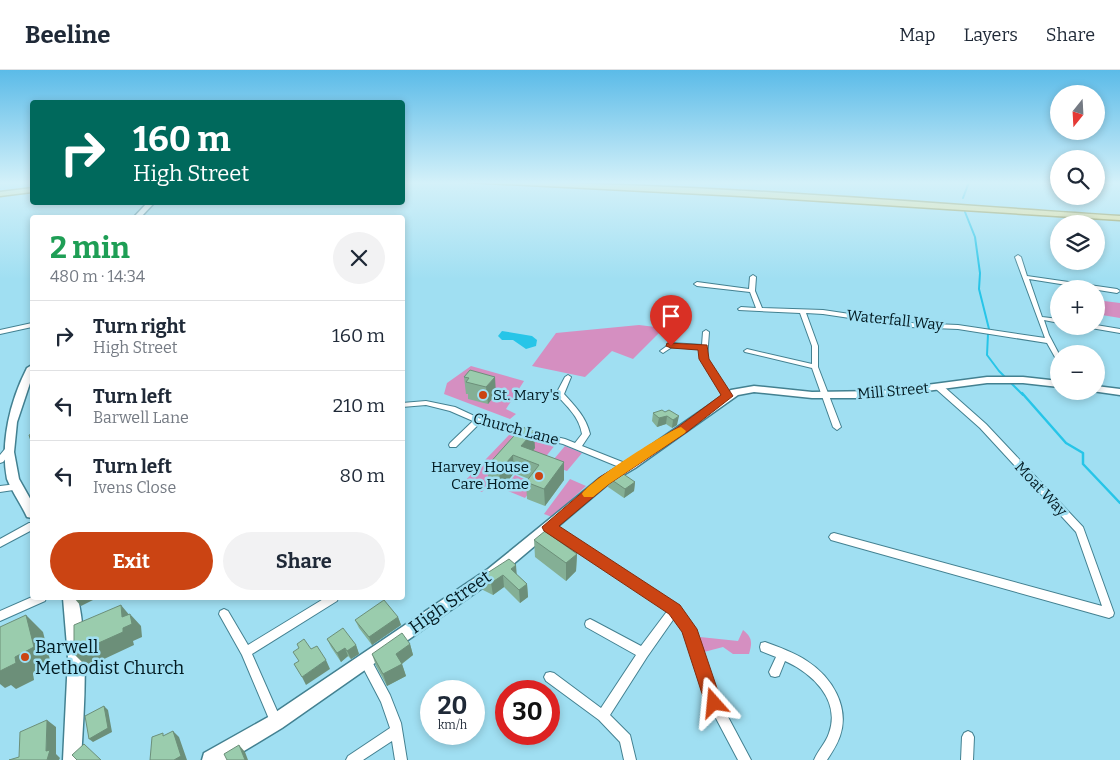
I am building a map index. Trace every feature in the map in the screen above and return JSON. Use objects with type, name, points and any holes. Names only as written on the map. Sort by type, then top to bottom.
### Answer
[{"type":"main road","points":[[1062,214],[1120,218]]},
{"type":"street","points":[[1018,257],[1051,345]]},
{"type":"street","points":[[754,277],[752,291],[759,309]]},
{"type":"street","points":[[1025,277],[1117,291]]},
{"type":"street","points":[[697,284],[752,291]]},
{"type":"street","name":"Waterfall Way","points":[[741,309],[802,311],[910,325],[958,327],[1049,341]]},
{"type":"street","points":[[802,311],[815,346],[815,367],[837,427]]},
{"type":"street","points":[[1040,318],[1050,320]]},
{"type":"street","points":[[0,332],[30,325]]},
{"type":"street","points":[[1105,328],[1120,331]]},
{"type":"street","points":[[706,332],[703,347],[704,359],[727,396]]},
{"type":"street","points":[[663,351],[671,346],[703,347]]},
{"type":"street","points":[[747,351],[815,367]]},
{"type":"street","points":[[568,377],[560,394],[585,424],[586,434],[577,446]]},
{"type":"street","name":"Mill Street","points":[[727,396],[748,389],[826,395],[881,394],[1004,380],[1050,383]]},
{"type":"street","points":[[29,381],[11,415],[4,455],[17,487],[30,510]]},
{"type":"street","name":"Moat Way","points":[[834,537],[1109,613],[1080,530],[983,426],[939,387]]},
{"type":"street","points":[[1105,390],[1120,392]]},
{"type":"street","name":"High Street","points":[[211,760],[276,722],[493,573],[604,480],[627,467],[706,413],[727,396]]},
{"type":"street","name":"Church Lane","points":[[405,405],[438,405],[478,421],[577,446],[627,467]]},
{"type":"street","points":[[453,445],[478,421]]},
{"type":"street","points":[[0,489],[17,487]]},
{"type":"street","points":[[0,543],[30,527]]},
{"type":"street","points":[[549,527],[674,609],[689,629],[714,703],[745,760]]},
{"type":"street","points":[[0,616],[36,600]]},
{"type":"street","points":[[71,600],[75,622],[76,664],[72,760]]},
{"type":"street","points":[[246,652],[330,600]]},
{"type":"street","points":[[603,716],[643,653],[674,609]]},
{"type":"street","points":[[224,614],[246,652],[276,722]]},
{"type":"street","points":[[590,624],[643,653]]},
{"type":"street","points":[[766,647],[804,665],[826,684],[834,699],[838,712],[834,735],[820,760]]},
{"type":"street","points":[[775,672],[782,654]]},
{"type":"street","points":[[365,660],[386,699],[396,732],[401,760]]},
{"type":"street","points":[[550,677],[603,716],[626,739],[630,760]]},
{"type":"street","points":[[352,760],[396,732]]},
{"type":"street","points":[[967,760],[968,737]]},
{"type":"shaded area","points":[[1105,301],[1120,303],[1120,318],[1105,316]]},
{"type":"shaded area","points":[[639,325],[664,328],[633,359],[612,351],[585,377],[532,366],[556,333]]},
{"type":"shaded area","points":[[471,366],[524,381],[506,409],[516,414],[510,419],[444,394],[447,383]]},
{"type":"shaded area","points":[[509,435],[556,444],[543,460],[523,444],[482,492],[463,483]]},
{"type":"shaded area","points":[[565,446],[582,453],[567,471],[556,467],[554,459]]},
{"type":"shaded area","points":[[515,475],[536,484],[525,498],[503,489]]},
{"type":"shaded area","points":[[570,479],[586,486],[552,517],[544,514]]},
{"type":"shaded area","points":[[743,630],[751,641],[749,654],[733,654],[723,647],[704,652],[700,637],[738,641]]},
{"type":"water","points":[[502,331],[532,336],[537,340],[536,346],[526,349],[513,340],[502,340],[498,336]]},
{"type":"building","points":[[470,370],[495,377],[486,387],[466,382],[469,378],[464,377]]},
{"type":"building","points":[[662,410],[665,412],[669,410],[679,416],[673,420],[667,416],[659,418],[653,413]]},
{"type":"building","points":[[522,427],[534,431],[521,446],[564,462],[544,489],[526,482],[539,465],[513,455],[499,471],[487,466]]},
{"type":"building","points":[[619,471],[635,482],[625,489],[609,478]]},
{"type":"building","points":[[545,531],[577,554],[566,563],[534,540]]},
{"type":"building","points":[[509,559],[516,565],[511,569],[527,584],[519,590],[503,575],[491,583],[481,577]]},
{"type":"building","points":[[384,600],[398,617],[369,637],[355,620]]},
{"type":"building","points":[[121,605],[122,617],[130,614],[132,624],[123,628],[123,632],[74,654],[74,625]]},
{"type":"building","points":[[26,615],[34,647],[15,657],[16,663],[0,671],[0,627]]},
{"type":"building","points":[[343,628],[356,645],[347,651],[345,648],[337,653],[327,639]]},
{"type":"building","points":[[402,633],[410,644],[396,654],[402,664],[383,674],[372,654]]},
{"type":"building","points":[[304,639],[311,649],[317,646],[326,660],[302,677],[294,664],[299,661],[293,652],[299,648],[297,644]]},
{"type":"building","points":[[104,706],[108,728],[89,739],[85,716]]},
{"type":"building","points":[[47,720],[46,751],[50,750],[47,760],[9,760],[19,757],[20,732]]},
{"type":"building","points":[[173,731],[181,756],[174,760],[150,760],[152,737],[163,733],[163,736]]},
{"type":"building","points":[[84,744],[101,760],[77,760],[72,755]]},
{"type":"building","points":[[239,745],[245,760],[227,760],[224,754]]},
{"type":"waterway","points":[[966,214],[975,237],[980,273],[979,289],[989,329]]},
{"type":"waterway","points":[[988,334],[987,355],[999,371],[1023,395]]},
{"type":"waterway","points":[[1022,393],[1066,443],[1083,453],[1083,464],[1120,503]]},
{"type":"slow traffic","points":[[588,494],[604,480],[631,465],[681,431]]},
{"type":"place","name":"St. Mary's","points":[[483,395]]},
{"type":"place","name":"Harvey House Care Home","points":[[539,476]]},
{"type":"place","name":"Barwell Methodist Church","points":[[25,657]]},
{"type":"route","points":[[671,346],[703,347],[704,359],[727,396],[631,465],[604,480],[549,527],[674,609],[689,629],[714,703]]}]
